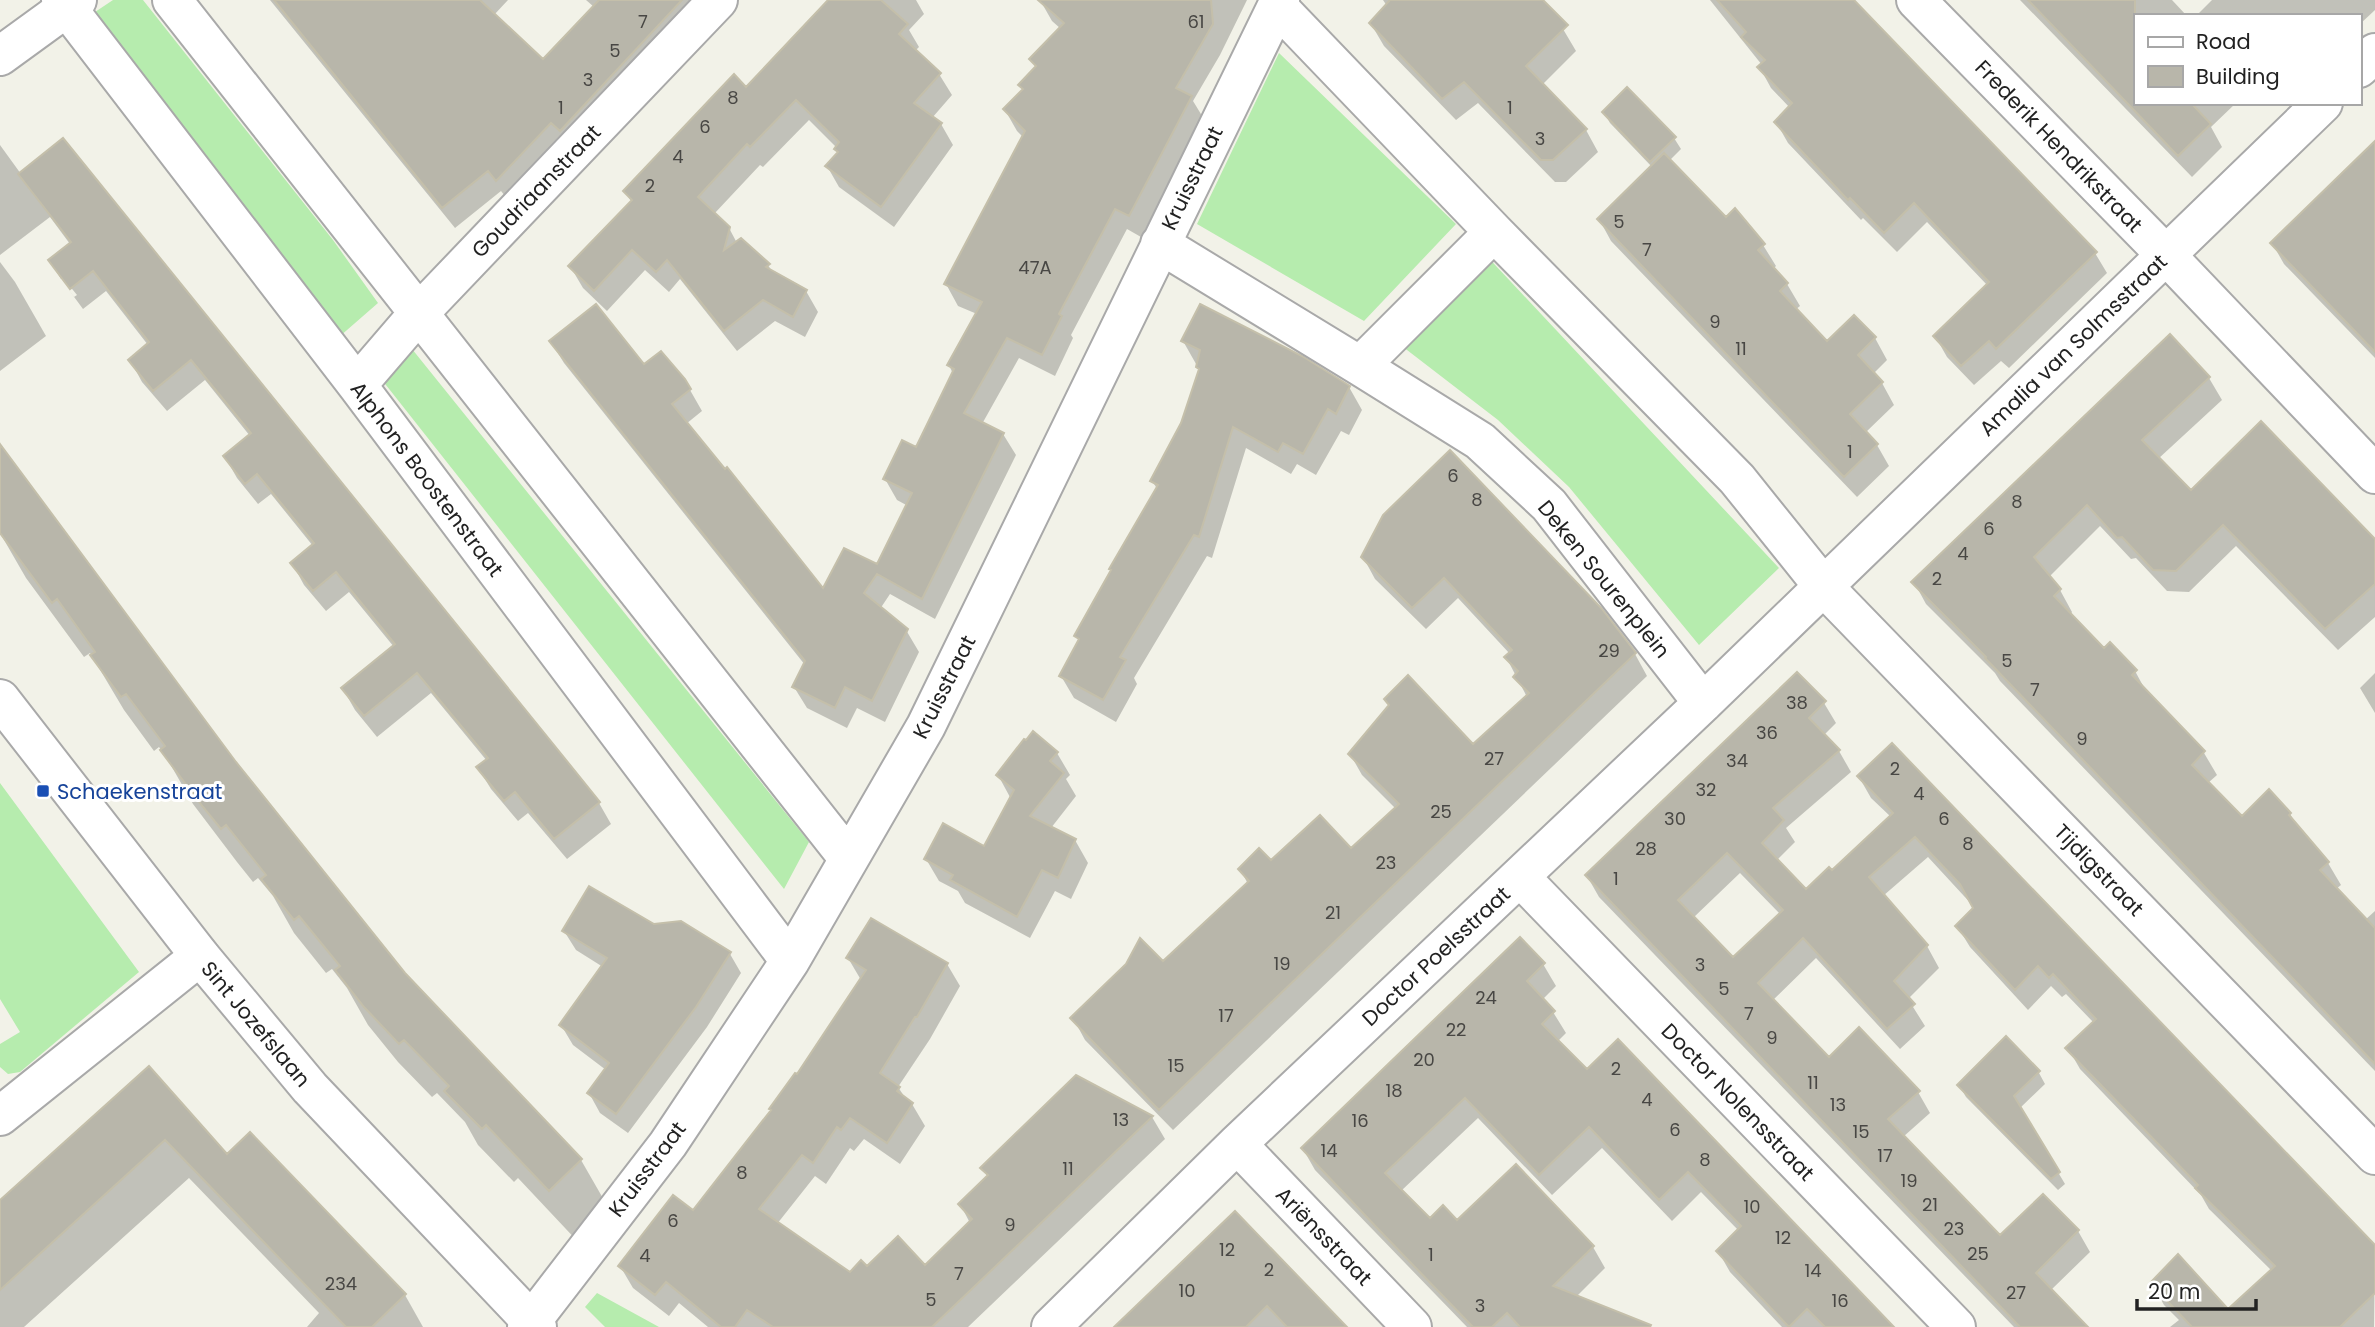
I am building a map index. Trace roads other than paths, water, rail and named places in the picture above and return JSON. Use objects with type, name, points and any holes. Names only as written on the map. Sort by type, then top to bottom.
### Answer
[{"type":"street","points":[[172,0],[849,859]]},
{"type":"street","name":"Goudriaanstraat","points":[[357,385],[418,314],[718,0]]},
{"type":"street","name":"Frederik Hendrikstraat","points":[[1916,0],[2166,255],[2375,474]]},
{"type":"street","points":[[0,56],[68,2]]},
{"type":"street","name":"Alphons Boostenstraat","points":[[68,2],[790,961]]},
{"type":"street","points":[[1278,3],[1494,232],[1737,479],[1823,586]]},
{"type":"street","name":"Kruisstraat","points":[[532,1325],[668,1144],[790,961],[926,726],[1278,3]]},
{"type":"street","points":[[2361,66],[2375,53]]},
{"type":"street","name":"Amalia van Solmsstraat","points":[[1823,586],[2321,105]]},
{"type":"street","points":[[1360,366],[1494,232]]},
{"type":"street","name":"Deken Sourenplein","points":[[1160,244],[1480,441],[1549,505],[1703,703]]},
{"type":"street","name":"Doctor Poelsstraat","points":[[1051,1327],[1237,1144],[1823,586]]},
{"type":"street","name":"Tijdigstraat","points":[[1823,586],[2375,1155]]},
{"type":"street","name":"Sint Jozefslaan","points":[[0,699],[200,956],[310,1088],[532,1325]]},
{"type":"street","name":"Doctor Nolensstraat","points":[[1520,877],[1956,1327]]},
{"type":"street","points":[[1,1114],[200,956]]},
{"type":"street","name":"Ariënsstraat","points":[[1237,1144],[1412,1327]]},
{"type":"place","name":"Schaekenstraat","points":[[43,791]]}]
